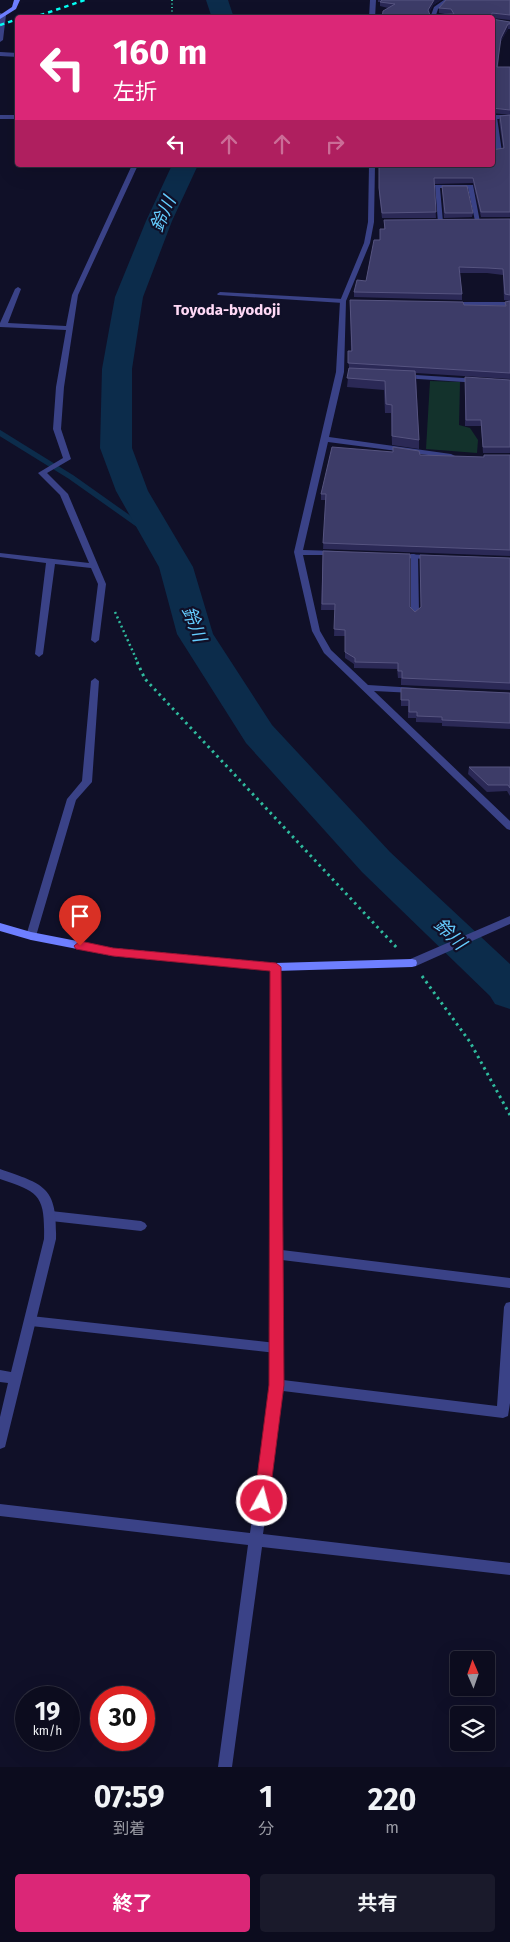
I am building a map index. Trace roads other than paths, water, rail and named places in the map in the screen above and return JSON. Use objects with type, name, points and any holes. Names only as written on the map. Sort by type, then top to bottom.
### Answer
[{"type":"street","points":[[0,40],[1,16],[14,8],[17,0]]},
{"type":"street","points":[[372,15],[373,0]]},
{"type":"street","points":[[433,15],[436,8],[447,0]]},
{"type":"street","points":[[0,54],[15,54]]},
{"type":"street","points":[[0,117],[15,118]]},
{"type":"street","points":[[495,117],[510,117]]},
{"type":"street","points":[[495,129],[499,152],[495,152]]},
{"type":"street","points":[[95,640],[102,584],[64,494],[42,473],[67,459],[58,429],[60,387],[68,328],[75,295],[134,167]]},
{"type":"street","points":[[372,167],[372,222],[368,243],[343,301],[344,372],[325,440],[298,552],[316,631],[327,652],[510,827]]},
{"type":"street","points":[[440,222],[437,186],[472,186],[478,221]]},
{"type":"street","points":[[430,222],[450,221]]},
{"type":"street","points":[[468,221],[486,221]]},
{"type":"street","points":[[372,222],[381,222]]},
{"type":"street","points":[[18,289],[2,325],[68,328]]},
{"type":"street","points":[[220,294],[353,301]]},
{"type":"street","points":[[445,304],[510,304]]},
{"type":"street","points":[[394,375],[483,381]]},
{"type":"street","points":[[325,440],[438,456],[457,456]]},
{"type":"street","points":[[298,552],[347,554]]},
{"type":"street","points":[[0,554],[94,566]]},
{"type":"street","points":[[386,555],[443,557]]},
{"type":"street","points":[[414,556],[415,613]]},
{"type":"street","points":[[39,654],[50,560]]},
{"type":"street","points":[[31,936],[72,799],[87,782],[95,681]]},
{"type":"street","points":[[364,688],[422,691]]},
{"type":"street","points":[[0,927],[31,936],[113,952],[276,967],[412,963],[510,920]]},
{"type":"street","points":[[225,1767],[277,1385],[276,967]]},
{"type":"street","points":[[0,1174],[22,1181],[43,1193],[49,1203],[51,1216],[50,1239],[0,1443]]},
{"type":"street","points":[[51,1216],[141,1226]]},
{"type":"street","points":[[277,1254],[510,1283]]},
{"type":"street","points":[[277,1385],[503,1412],[510,1307]]},
{"type":"street","points":[[31,1321],[276,1348]]},
{"type":"street","points":[[0,1376],[16,1378]]},
{"type":"street","points":[[0,1510],[510,1569]]},
{"type":"waterway","name":"鈴川","points":[[217,0],[222,15]]},
{"type":"waterway","name":"鈴川","points":[[184,167],[159,221],[129,297],[117,369],[116,448],[132,491],[176,567],[195,634],[259,734],[376,862],[505,985],[510,993]]},
{"type":"waterway","points":[[0,433],[71,477],[160,540]]},
{"type":"railway","points":[[41,15],[85,0]]},
{"type":"railway","points":[[0,25],[15,20]]},
{"type":"district","name":"Toyoda-byodoji","points":[[227,310]]}]
